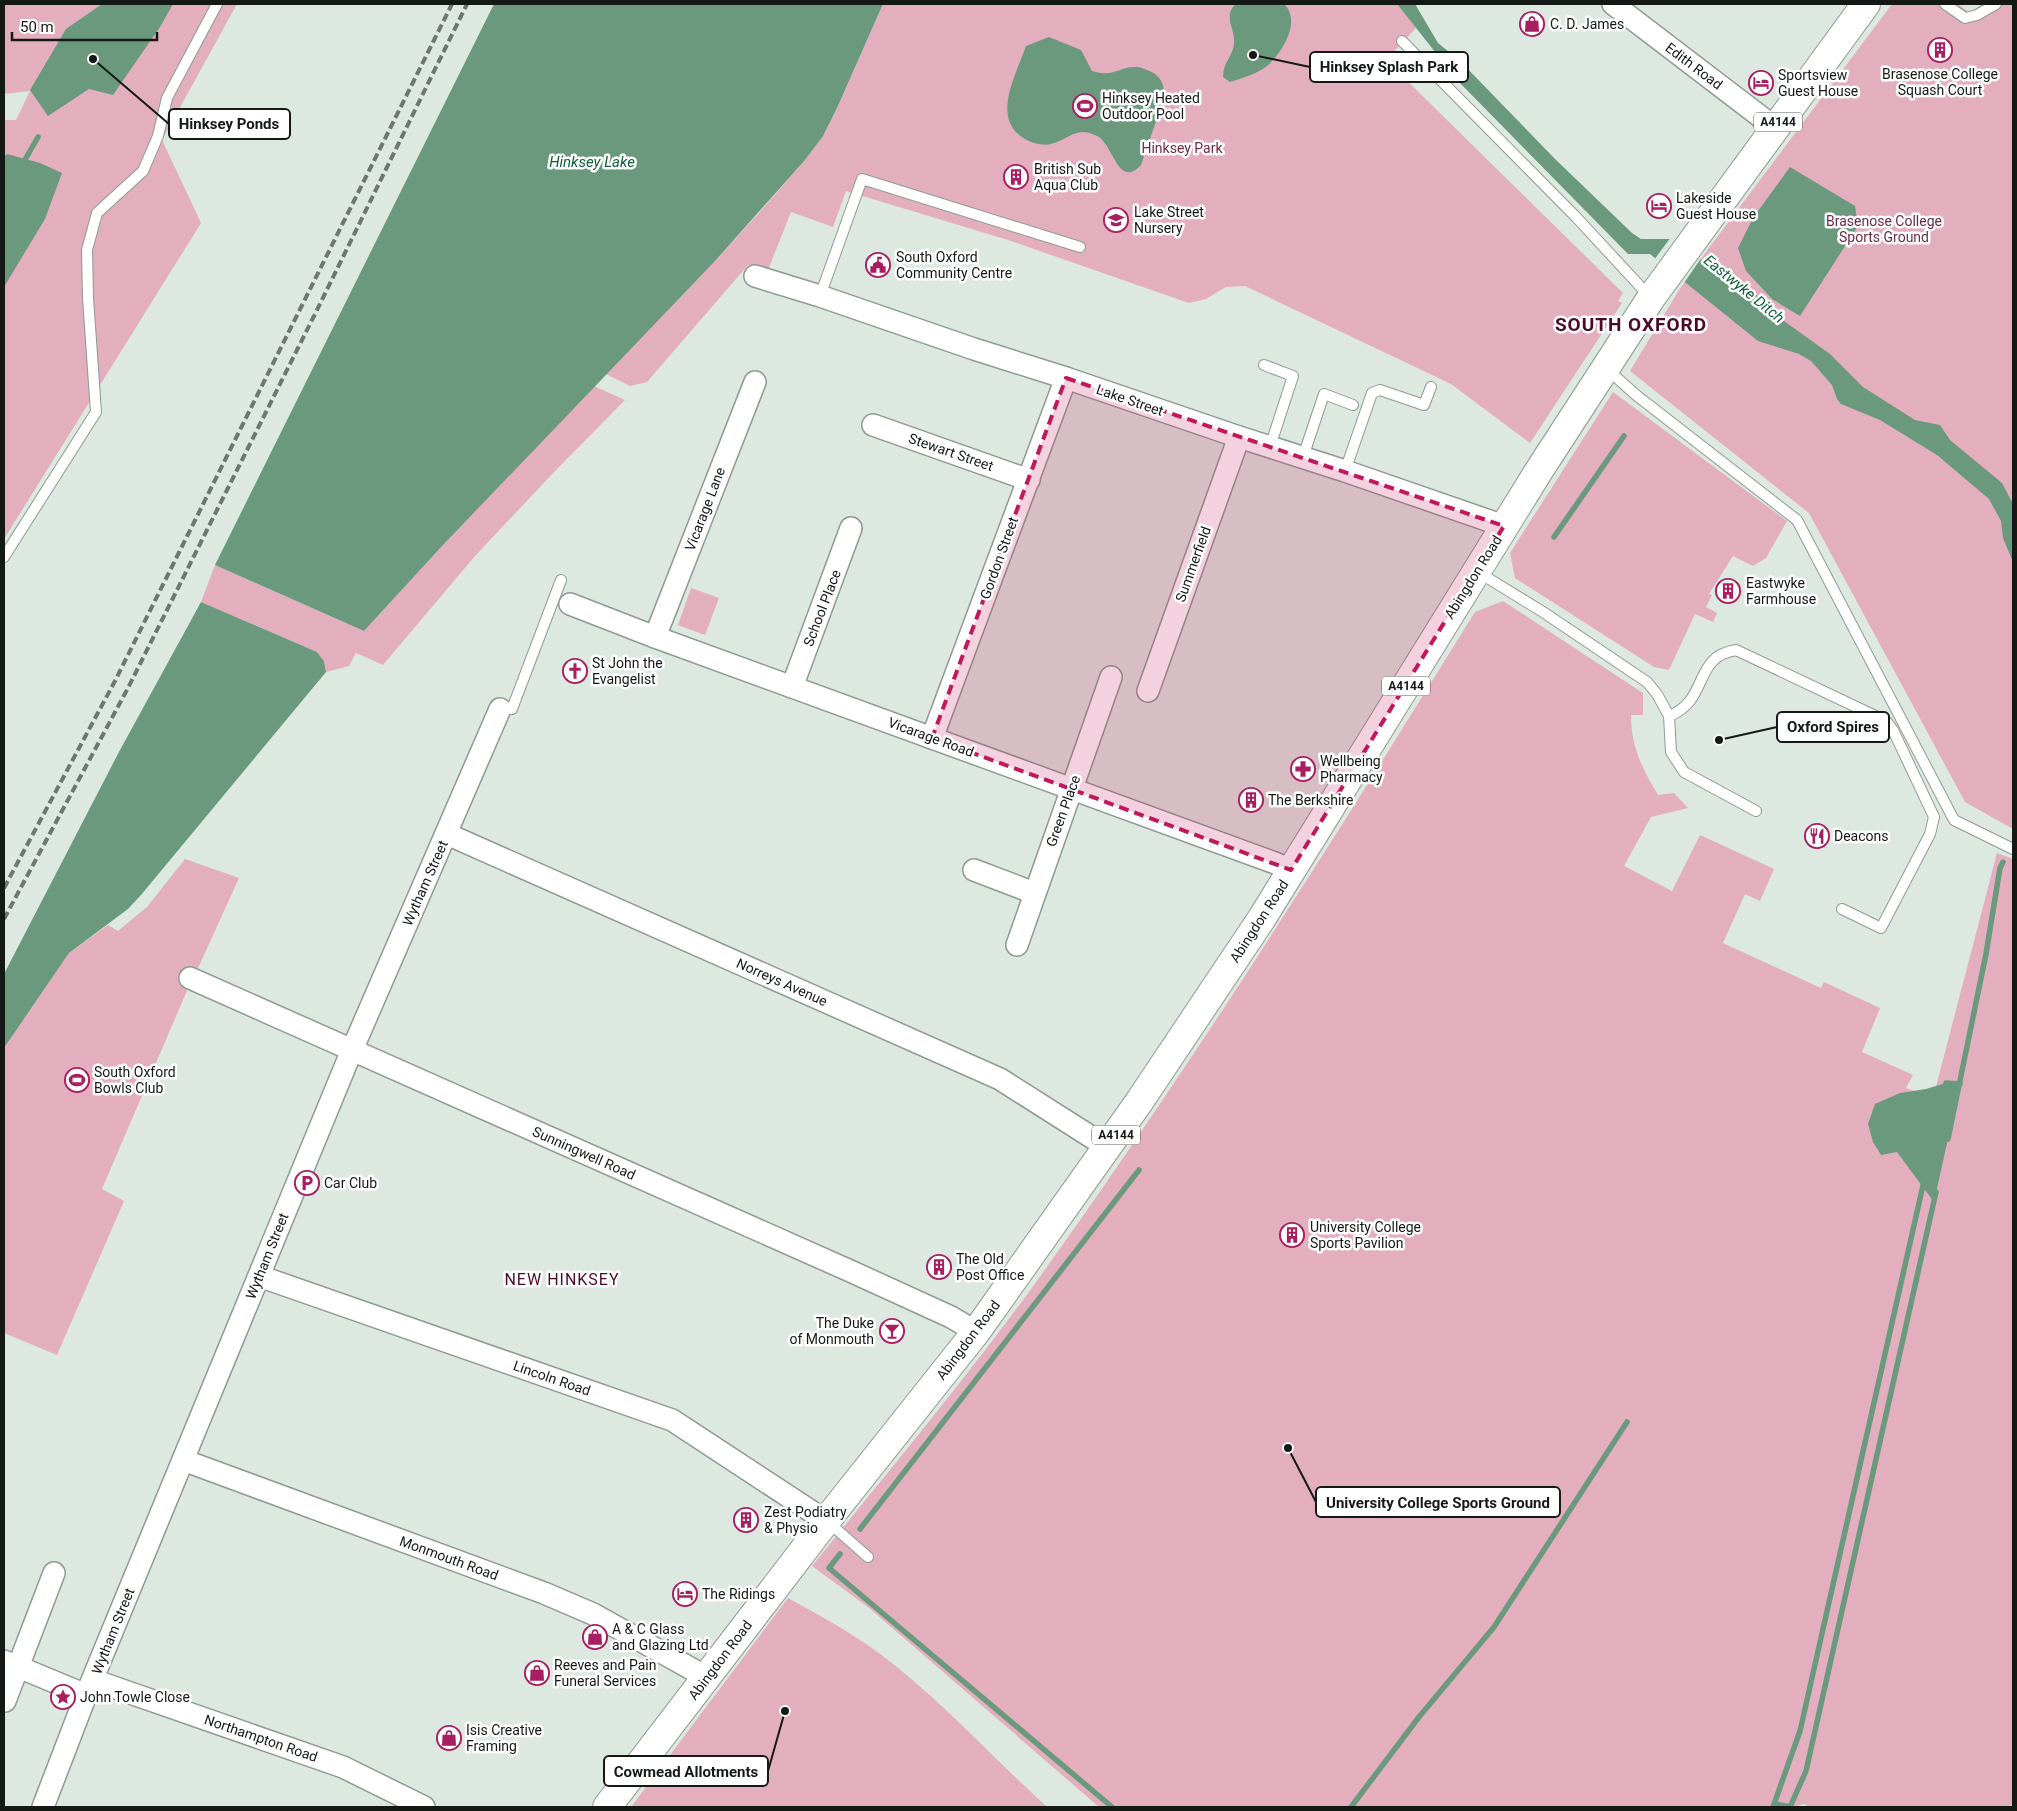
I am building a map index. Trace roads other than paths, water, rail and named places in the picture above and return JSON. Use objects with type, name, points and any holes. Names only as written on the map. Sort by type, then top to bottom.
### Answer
[{"type":"main road","name":"Abingdon Road","points":[[607,1807],[826,1520],[976,1332],[1160,1072],[1291,870],[1504,526],[1657,289],[1866,4]]},
{"type":"street","name":"Edith Road","points":[[1613,4],[1774,127]]},
{"type":"street","name":"Lake Street","points":[[755,276],[820,296],[974,350],[1066,378],[1345,471],[1504,526]]},
{"type":"street","name":"Gordon Street","points":[[932,738],[1066,378]]},
{"type":"street","name":"Vicarage Lane","points":[[655,637],[754,382]]},
{"type":"street","name":"Stewart Street","points":[[873,425],[1028,480]]},
{"type":"street","name":"Summerfield","points":[[1148,691],[1239,437]]},
{"type":"street","name":"School Place","points":[[792,687],[852,528]]},
{"type":"street","name":"Vicarage Road","points":[[562,600],[655,637],[1291,870]]},
{"type":"street","name":"Green Place","points":[[1016,946],[1111,677]]},
{"type":"street","name":"Wytham Street","points":[[43,1807],[183,1460],[352,1050],[447,834],[506,709]]},
{"type":"street","name":"Norreys Avenue","points":[[447,834],[1000,1079],[1107,1147]]},
{"type":"street","points":[[974,870],[1034,893]]},
{"type":"street","name":"Sunningwell Road","points":[[190,978],[846,1276],[951,1317],[976,1332]]},
{"type":"street","name":"Lincoln Road","points":[[259,1276],[672,1420],[826,1520]]},
{"type":"street","name":"Monmouth Road","points":[[183,1460],[544,1593],[593,1614],[706,1677]]},
{"type":"street","points":[[5,1701],[11,1664],[54,1573]]},
{"type":"street","points":[[11,1664],[90,1688]]},
{"type":"street","name":"Northampton Road","points":[[90,1688],[343,1767],[424,1807]]},
{"type":"lane","points":[[4,557],[96,412],[87,250],[97,213],[143,171],[158,136],[167,98],[217,4]]},
{"type":"lane","points":[[1945,4],[1965,18],[1977,15],[1996,4]]},
{"type":"lane","points":[[1402,41],[1576,217],[1657,289]]},
{"type":"lane","points":[[820,296],[862,179],[1080,247]]},
{"type":"lane","points":[[1264,365],[1294,372],[1270,447]]},
{"type":"lane","points":[[1607,368],[1636,395],[1797,520],[1954,820],[2013,849]]},
{"type":"lane","points":[[1345,471],[1372,393],[1380,390],[1424,405],[1430,387]]},
{"type":"lane","points":[[1303,457],[1324,394],[1353,405]]},
{"type":"lane","points":[[1476,571],[1543,612],[1647,682],[1657,694],[1669,716],[1671,752],[1684,772],[1756,811]]},
{"type":"lane","points":[[506,709],[562,600],[561,580]]},
{"type":"lane","points":[[1669,716],[1679,712],[1688,705],[1710,661],[1724,652],[1736,650],[1886,721],[1893,730],[1934,819],[1930,834],[1881,928],[1842,909]]},
{"type":"lane","points":[[826,1520],[868,1557]]},
{"type":"water","points":[[102,4],[173,4],[160,27],[113,95],[89,89],[48,116],[30,90],[66,29]]},
{"type":"water","name":"Hinksey Lake","points":[[494,4],[883,4],[823,136],[805,160],[715,261],[443,545],[364,631],[215,565]]},
{"type":"water","points":[[1236,4],[1284,4],[1289,11],[1291,19],[1288,36],[1273,60],[1254,74],[1230,82],[1223,77],[1223,72],[1234,44],[1230,13]]},
{"type":"water","name":"Eastwyke Ditch","points":[[1397,4],[1415,4],[1438,43],[1460,61],[1554,158],[1632,233],[1641,239],[1670,239],[1759,297],[1767,309],[1830,354],[1863,387],[1915,420],[1940,425],[1950,440],[2002,483],[2013,504],[2013,562],[2003,538],[2001,521],[1989,499],[1937,455],[1880,420],[1841,404],[1832,385],[1811,361],[1799,354],[1758,341],[1650,254],[1628,254],[1459,82]]},
{"type":"water","points":[[1049,37],[1081,50],[1092,71],[1111,73],[1129,67],[1138,67],[1152,72],[1162,82],[1164,91],[1163,101],[1141,165],[1133,171],[1127,172],[1121,169],[1103,140],[1090,133],[1073,134],[1057,142],[1045,145],[1025,139],[1015,130],[1009,120],[1007,108],[1012,83],[1026,46]]},
{"type":"water","points":[[7,154],[40,163],[62,173],[45,219],[4,287],[4,157]]},
{"type":"water","points":[[1790,167],[1855,206],[1858,226],[1800,316],[1772,299],[1746,271],[1738,248],[1753,218]]},
{"type":"water","points":[[201,602],[317,652],[324,661],[326,672],[141,895],[128,909],[69,953],[4,1048],[4,974],[120,750]]},
{"type":"water","points":[[1946,1083],[1960,1084],[1934,1202],[1897,1152],[1881,1155],[1873,1142],[1868,1124],[1875,1104],[1900,1093],[1926,1089]]},
{"type":"waterway","points":[[22,165],[38,137]]},
{"type":"waterway","points":[[1554,537],[1624,436]]},
{"type":"waterway","points":[[1948,1139],[1986,954],[2000,868],[2003,862]]},
{"type":"waterway","points":[[1945,1089],[1946,1083],[1960,1084]]},
{"type":"waterway","points":[[860,1529],[1139,1170]]},
{"type":"waterway","points":[[1773,1807],[1800,1731],[1924,1181]]},
{"type":"waterway","points":[[1790,1807],[1806,1771],[1936,1192]]},
{"type":"waterway","points":[[1351,1807],[1419,1717],[1494,1627],[1627,1422]]},
{"type":"waterway","points":[[840,1554],[829,1568],[1112,1807]]},
{"type":"waterway","points":[[1775,1804],[1791,1807]]},
{"type":"railway","points":[[4,888],[115,681],[452,4]]},
{"type":"railway","points":[[4,919],[128,688],[467,4]]},
{"type":"place","name":"C. D. James","points":[[1532,24]]},
{"type":"place","name":"Brasenose College Squash Court","points":[[1940,50]]},
{"type":"place","name":"Hinksey Splash Park","points":[[1253,55]]},
{"type":"place","name":"Hinksey Ponds","points":[[93,59]]},
{"type":"place","name":"Sportsview Guest House","points":[[1761,83]]},
{"type":"place","name":"Hinksey Heated Outdoor Pool","points":[[1085,106]]},
{"type":"place","name":"British Sub Aqua Club","points":[[1016,177]]},
{"type":"place","name":"Lakeside Guest House","points":[[1659,206]]},
{"type":"place","name":"Lake Street Nursery","points":[[1116,220]]},
{"type":"place","name":"South Oxford Community Centre","points":[[878,265]]},
{"type":"place","name":"Eastwyke Farmhouse","points":[[1728,591]]},
{"type":"place","name":"St John the Evangelist","points":[[575,671]]},
{"type":"place","name":"Oxford Spires","points":[[1719,740]]},
{"type":"place","name":"Wellbeing Pharmacy","points":[[1303,769]]},
{"type":"place","name":"The Berkshire","points":[[1251,800]]},
{"type":"place","name":"Deacons","points":[[1817,836]]},
{"type":"place","name":"South Oxford Bowls Club","points":[[77,1080]]},
{"type":"place","name":"Car Club","points":[[307,1183]]},
{"type":"place","name":"University College Sports Pavilion","points":[[1292,1235]]},
{"type":"place","name":"The Old Post Office","points":[[939,1267]]},
{"type":"place","name":"The Duke of Monmouth","points":[[892,1331]]},
{"type":"place","name":"University College Sports Ground","points":[[1288,1448]]},
{"type":"place","name":"Zest Podiatry & Physio","points":[[746,1520]]},
{"type":"place","name":"The Ridings","points":[[685,1594]]},
{"type":"place","name":"A & C Glass and Glazing Ltd","points":[[595,1637]]},
{"type":"place","name":"Reeves and Pain Funeral Services","points":[[537,1673]]},
{"type":"place","name":"John Towle Close","points":[[63,1697]]},
{"type":"place","name":"Cowmead Allotments","points":[[785,1711]]},
{"type":"place","name":"Isis Creative Framing","points":[[449,1738]]},
{"type":"district","name":"SOUTH OXFORD","points":[[1631,324]]},
{"type":"district","name":"NEW HINKSEY","points":[[562,1279]]},
{"type":"park label","name":"Hinksey Park","points":[[1182,148]]},
{"type":"park label","name":"Brasenose College Sports Ground","points":[[1884,230]]}]
